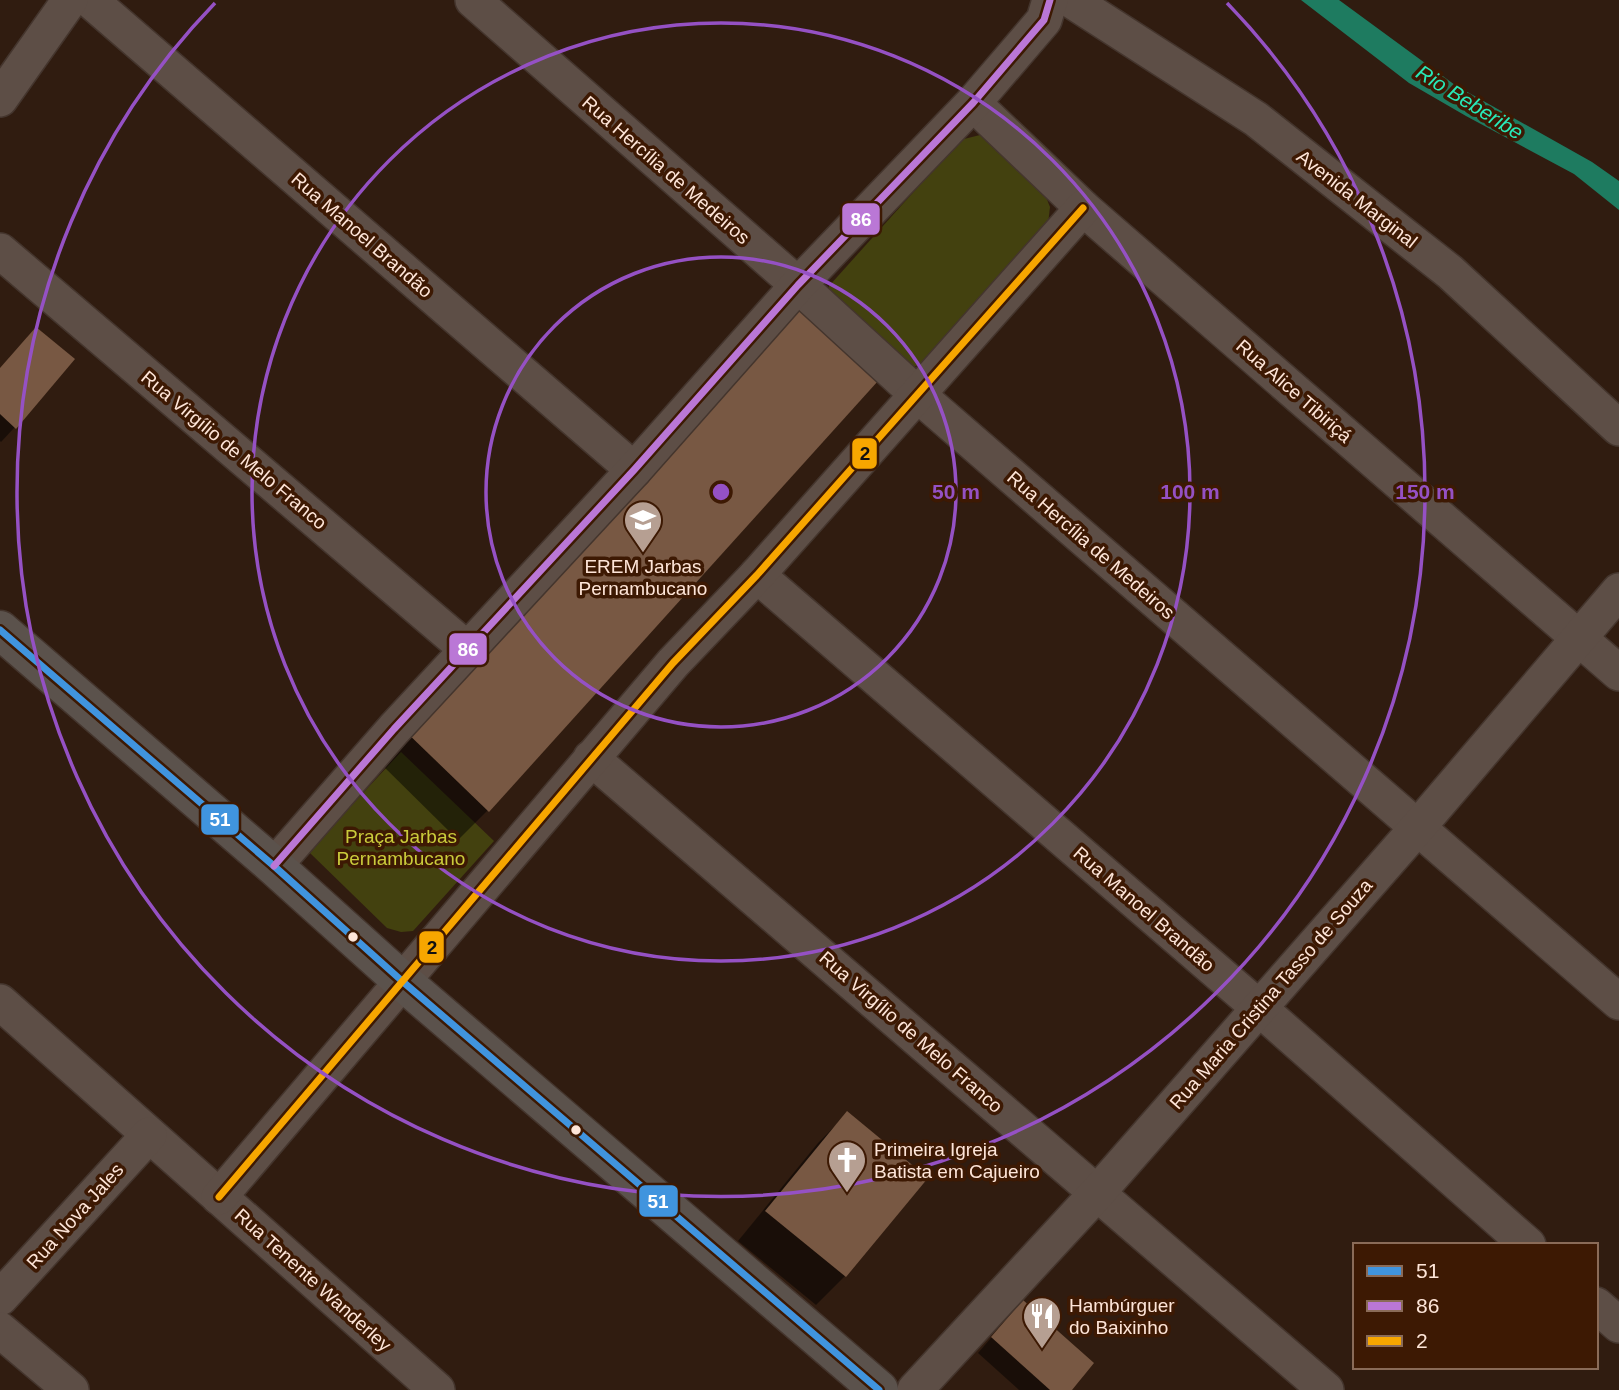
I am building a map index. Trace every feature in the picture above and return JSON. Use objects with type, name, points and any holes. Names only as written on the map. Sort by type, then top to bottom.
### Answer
[{"type":"street","points":[[0,99],[70,0]]},
{"type":"street","name":"Rua Manoel Brandão","points":[[90,0],[634,470]]},
{"type":"street","name":"Rua Hercília de Medeiros","points":[[473,0],[798,285],[918,395],[1619,1002]]},
{"type":"street","points":[[274,866],[394,729],[634,470],[798,285],[973,103],[1044,20],[1050,0]]},
{"type":"street","name":"Avenida Marginal","points":[[1071,0],[1256,119],[1450,272],[1619,428]]},
{"type":"street","name":"Rua Alice Tibiriçá","points":[[973,103],[1083,208],[1619,674]]},
{"type":"street","points":[[219,1197],[673,663],[757,575],[1083,208]]},
{"type":"street","name":"Rua Virgílio de Melo Franco","points":[[0,251],[468,650]]},
{"type":"street","name":"Rua Manoel Brandão","points":[[757,575],[1258,1007],[1526,1243]]},
{"type":"street","name":"Rua Maria Cristina Tasso de Souza","points":[[915,1390],[1098,1192],[1418,827],[1619,591]]},
{"type":"street","points":[[0,630],[274,866],[402,981],[880,1390]]},
{"type":"street","name":"Rua Virgílio de Melo Franco","points":[[591,758],[1326,1390]]},
{"type":"street","name":"Rua Tenente Wanderley","points":[[0,1002],[437,1390]]},
{"type":"street","name":"Rua Nova Jales","points":[[0,1298],[149,1135]]},
{"type":"street","points":[[1598,1307],[1619,1325]]},
{"type":"street","points":[[0,1330],[71,1390]]},
{"type":"green space","points":[[980,135],[1046,197],[1050,207],[1048,224],[934,350],[918,366],[911,367],[829,296],[829,286],[953,148],[964,139]]},
{"type":"green space","name":"Praça Jarbas Pernambucano","points":[[401,752],[494,841],[413,931],[401,932],[387,928],[310,853]]},
{"type":"water","name":"Rio Beberibe","points":[[1301,0],[1339,0],[1455,85],[1592,162],[1619,181],[1619,210],[1574,174],[1409,83]]},
{"type":"building","name":"EREM Jarbas Pernambucano","points":[[798,304],[878,381],[489,812],[401,727]]},
{"type":"building","points":[[36,327],[75,359],[16,429],[0,414],[0,368]]},
{"type":"building","name":"Primeira Igreja Batista em Cajueiro","points":[[847,1111],[928,1178],[846,1277],[765,1211]]},
{"type":"building","name":"Hambúrguer do Baixinho","points":[[1023,1300],[1094,1363],[1072,1390],[1050,1390],[991,1337]]},
{"type":"transit line","name":"86","points":[[274,866],[394,729],[634,470],[798,285],[973,103],[1044,20],[1050,0]]},
{"type":"transit line","name":"2","points":[[219,1197],[673,663],[757,575],[1083,208]]},
{"type":"transit line","name":"51","points":[[0,630],[274,866],[402,981],[879,1390]]},
{"type":"place","name":"EREM Jarbas Pernambucano","points":[[643,554]]},
{"type":"place","name":"Primeira Igreja Batista em Cajueiro","points":[[847,1194]]},
{"type":"place","name":"Hambúrguer do Baixinho","points":[[1042,1350]]}]
